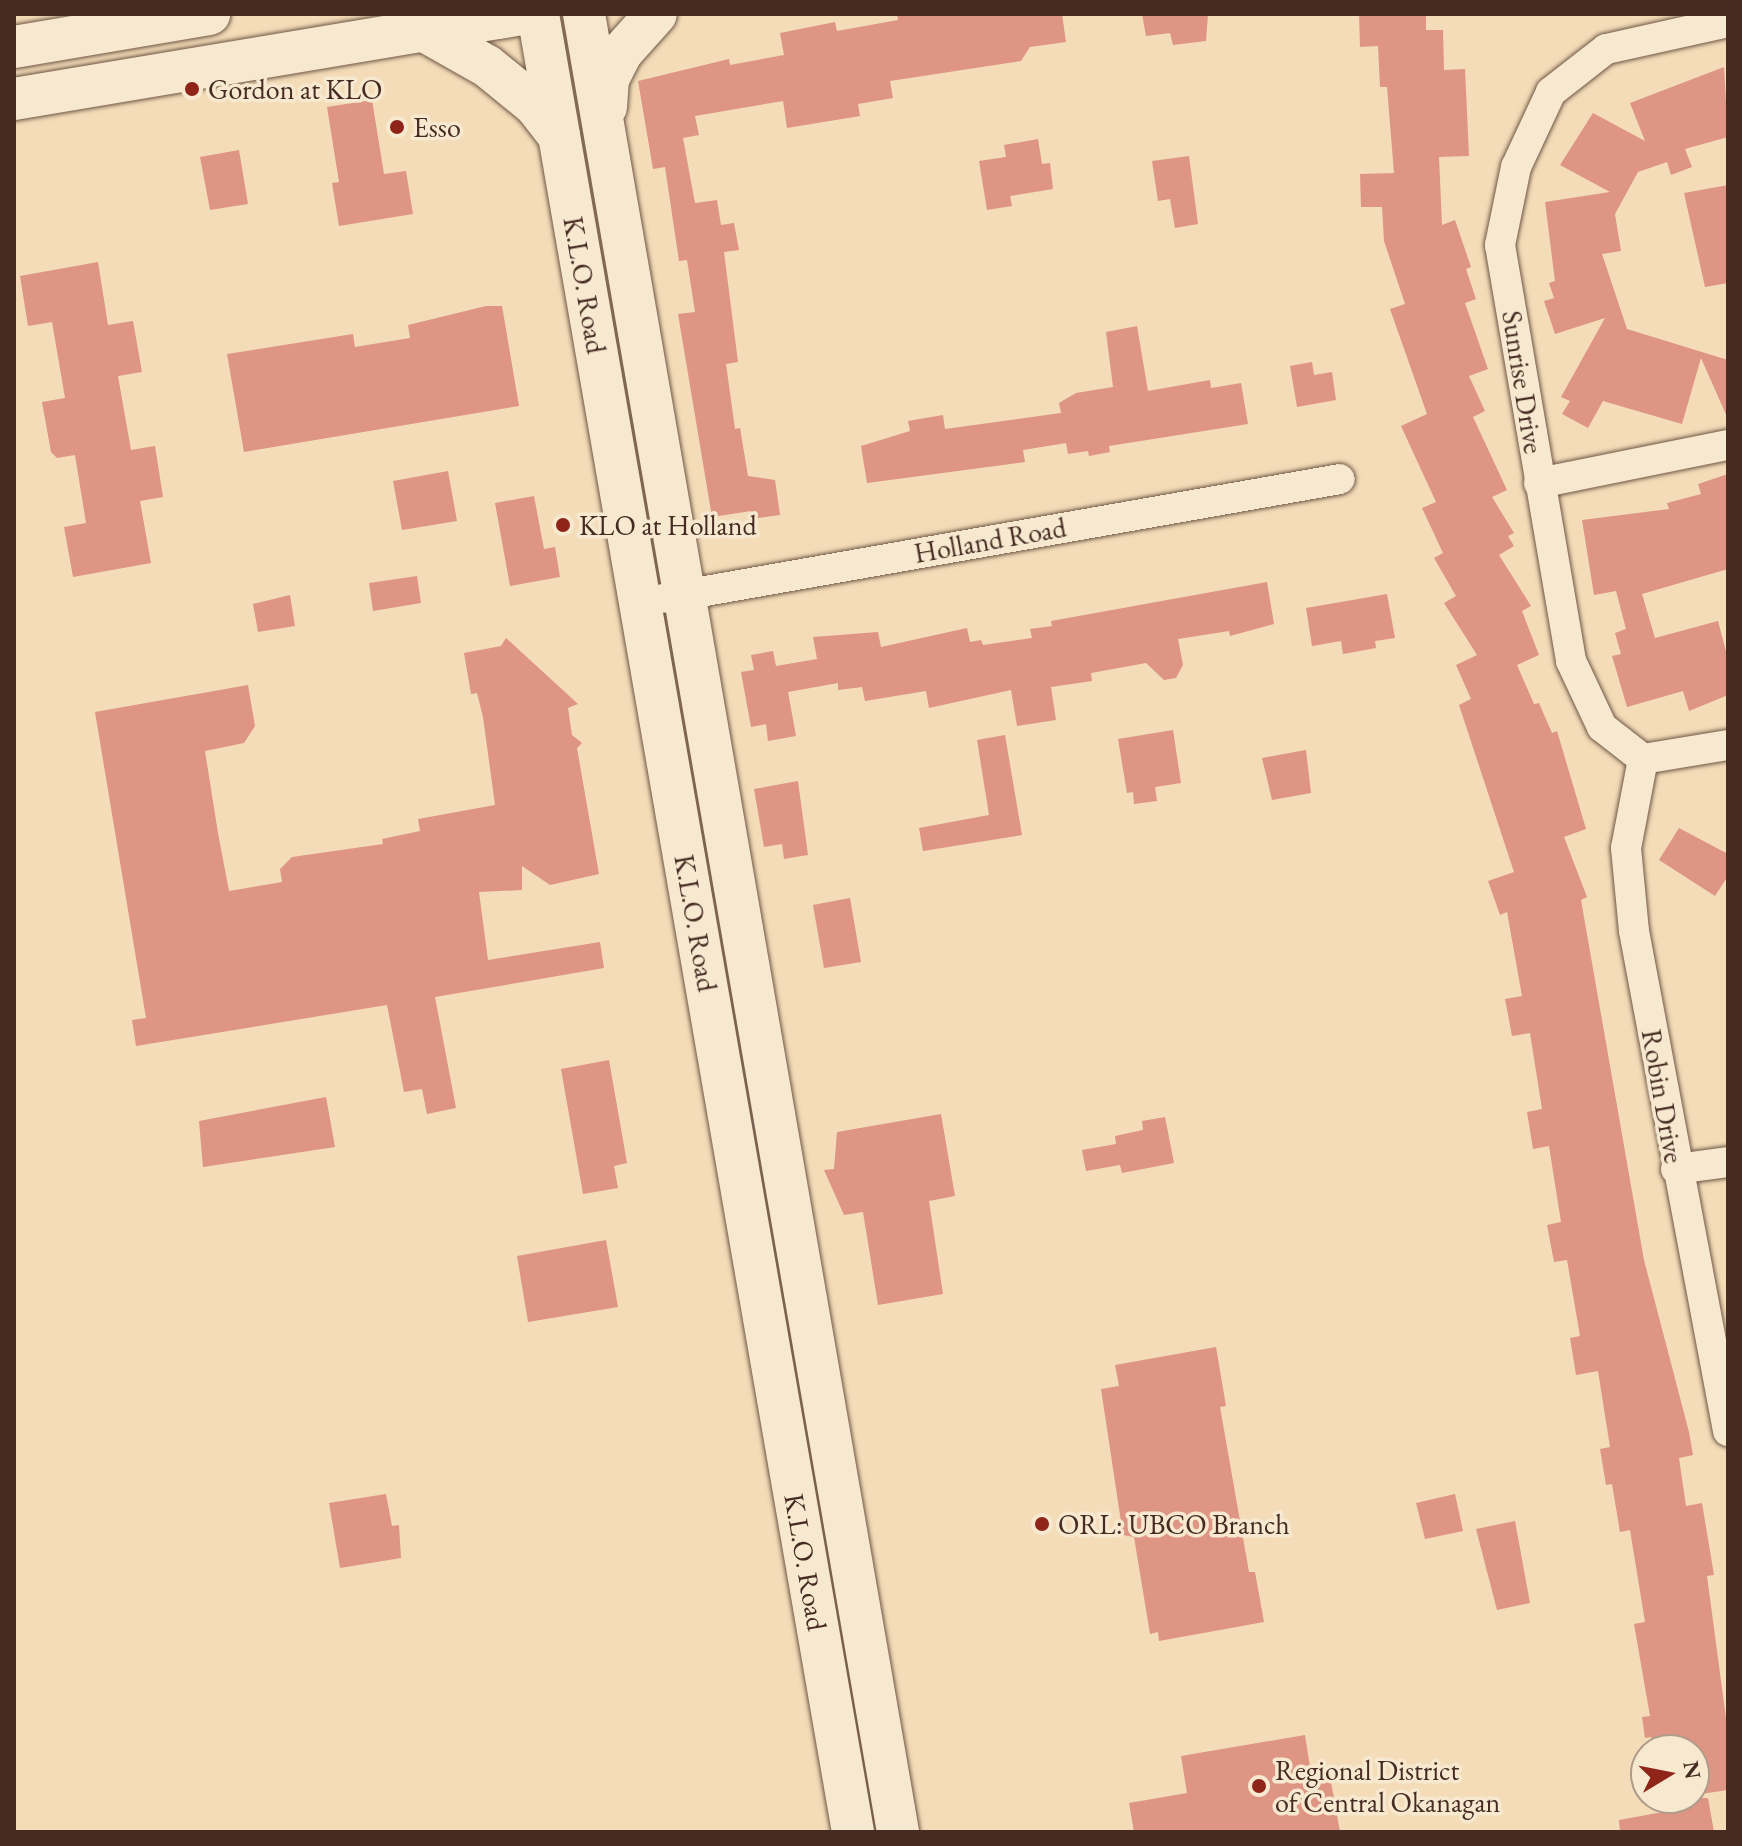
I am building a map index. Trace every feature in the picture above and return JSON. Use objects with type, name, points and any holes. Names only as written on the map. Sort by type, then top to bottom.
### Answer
[{"type":"main road","points":[[14,47],[209,14]]},
{"type":"main road","points":[[14,99],[522,14]]},
{"type":"main road","name":"K.L.O. Road","points":[[538,14],[853,1832]]},
{"type":"main road","name":"K.L.O. Road","points":[[584,14],[898,1832]]},
{"type":"main road","points":[[604,128],[608,79],[621,53],[656,14]]},
{"type":"main road","points":[[423,30],[460,47],[516,89],[560,138]]},
{"type":"street","name":"Sunrise Drive","points":[[1643,759],[1602,727],[1571,661],[1500,245],[1516,167],[1551,92],[1606,49],[1728,22]]},
{"type":"street","points":[[1539,483],[1728,445]]},
{"type":"street","name":"Holland Road","points":[[640,602],[1340,479]]},
{"type":"street","points":[[1643,759],[1728,745]]},
{"type":"street","name":"Robin Drive","points":[[1643,759],[1626,848],[1634,931],[1676,1169],[1728,1431]]},
{"type":"street","points":[[1676,1169],[1728,1162]]},
{"type":"building","points":[[897,14],[1062,14],[1066,42],[1030,47],[1021,61],[890,81],[893,98],[858,104],[860,116],[787,128],[783,101],[695,116],[699,135],[683,138],[695,203],[717,200],[721,225],[734,223],[739,250],[724,252],[738,362],[726,364],[735,429],[740,428],[748,476],[775,480],[780,515],[752,519],[751,511],[712,517],[678,314],[695,312],[687,260],[679,261],[665,167],[653,169],[638,81],[729,59],[730,65],[784,55],[780,33],[835,22],[837,31],[898,20]]},
{"type":"building","points":[[1142,14],[1208,14],[1206,41],[1173,45],[1170,33],[1146,36]]},
{"type":"building","points":[[1359,14],[1426,14],[1426,30],[1443,30],[1444,70],[1465,69],[1469,156],[1439,157],[1442,225],[1455,220],[1471,267],[1466,269],[1476,299],[1465,303],[1488,369],[1469,376],[1485,411],[1473,417],[1507,490],[1492,497],[1514,533],[1508,536],[1514,546],[1499,555],[1531,606],[1522,611],[1539,655],[1517,665],[1534,704],[1539,703],[1552,733],[1557,731],[1586,829],[1564,837],[1587,897],[1581,900],[1644,1260],[1689,1432],[1693,1455],[1679,1458],[1686,1506],[1702,1503],[1714,1575],[1707,1576],[1728,1733],[1728,1790],[1710,1793],[1710,1734],[1644,1734],[1642,1717],[1650,1716],[1634,1624],[1645,1622],[1630,1530],[1620,1532],[1612,1484],[1606,1485],[1600,1449],[1610,1447],[1598,1371],[1576,1375],[1570,1338],[1580,1336],[1567,1260],[1554,1262],[1547,1225],[1561,1222],[1549,1146],[1533,1149],[1527,1112],[1542,1109],[1530,1033],[1512,1036],[1505,999],[1522,996],[1507,912],[1500,915],[1488,881],[1514,872],[1459,705],[1471,699],[1456,665],[1477,655],[1444,603],[1456,596],[1434,558],[1443,553],[1422,508],[1436,502],[1401,426],[1427,414],[1390,309],[1405,304],[1384,241],[1382,207],[1361,207],[1360,174],[1394,173],[1387,87],[1380,87],[1378,46],[1360,47]]},
{"type":"building","points":[[1724,67],[1728,137],[1685,149],[1692,167],[1671,175],[1667,162],[1638,172],[1615,214],[1621,251],[1602,254],[1627,329],[1728,360],[1728,419],[1701,358],[1682,424],[1603,401],[1588,428],[1562,414],[1570,401],[1561,397],[1605,318],[1555,334],[1544,301],[1554,298],[1549,283],[1555,281],[1545,202],[1610,192],[1560,165],[1593,113],[1645,141],[1630,103]]},
{"type":"building","points":[[372,100],[384,174],[406,171],[413,214],[339,226],[332,183],[339,182],[327,107]]},
{"type":"building","points":[[1038,139],[1042,164],[1050,163],[1053,189],[1010,196],[1012,206],[987,210],[979,161],[1006,157],[1004,145]]},
{"type":"building","points":[[239,150],[248,204],[210,210],[200,157]]},
{"type":"building","points":[[1189,156],[1198,224],[1175,228],[1170,199],[1158,201],[1152,161]]},
{"type":"building","points":[[1728,185],[1728,283],[1705,287],[1684,193]]},
{"type":"building","points":[[98,262],[108,325],[133,321],[142,372],[118,376],[131,450],[155,446],[163,497],[140,501],[151,563],[73,577],[64,527],[86,523],[75,455],[57,458],[51,452],[42,402],[65,398],[52,322],[28,326],[20,276]]},
{"type":"building","points":[[486,306],[502,306],[519,406],[244,452],[227,354],[353,334],[355,347],[410,338],[408,325]]},
{"type":"building","points":[[1137,326],[1148,391],[1210,380],[1211,388],[1241,383],[1248,424],[1109,446],[1110,452],[1089,456],[1088,451],[1068,454],[1066,443],[1023,450],[1025,462],[867,483],[861,446],[910,431],[908,421],[943,415],[945,429],[1061,413],[1059,403],[1076,393],[1113,387],[1106,332]]},
{"type":"building","points":[[1312,362],[1314,375],[1332,372],[1336,400],[1297,407],[1290,366]]},
{"type":"building","points":[[448,471],[457,521],[402,530],[393,481]]},
{"type":"building","points":[[1728,474],[1728,569],[1642,594],[1655,638],[1718,621],[1728,659],[1728,695],[1689,711],[1683,691],[1627,707],[1612,656],[1621,654],[1615,633],[1626,629],[1616,591],[1594,595],[1582,520],[1669,509],[1667,503],[1701,494],[1698,484]]},
{"type":"building","points":[[534,496],[544,549],[555,547],[560,577],[510,586],[495,503]]},
{"type":"building","points":[[417,576],[421,603],[373,611],[369,583]]},
{"type":"building","points":[[1267,582],[1274,624],[1230,636],[1229,631],[1178,639],[1183,665],[1176,678],[1164,680],[1146,663],[1091,673],[1092,681],[1051,687],[1056,720],[1017,726],[1011,690],[929,708],[926,691],[865,701],[862,687],[838,690],[838,683],[788,692],[796,736],[768,741],[766,724],[751,727],[741,672],[754,670],[751,655],[773,651],[776,666],[817,659],[813,637],[878,632],[881,647],[967,628],[970,642],[981,640],[983,645],[1032,638],[1030,629],[1052,626],[1051,621]]},
{"type":"building","points":[[1387,594],[1395,638],[1375,641],[1376,648],[1343,654],[1341,641],[1312,646],[1306,608]]},
{"type":"building","points":[[290,595],[295,626],[258,632],[253,604]]},
{"type":"building","points":[[506,638],[578,704],[568,708],[572,735],[582,743],[577,748],[599,874],[550,885],[522,866],[522,890],[479,892],[488,960],[600,942],[604,968],[435,997],[456,1108],[427,1114],[422,1089],[404,1092],[387,1005],[136,1046],[132,1020],[146,1018],[95,712],[248,685],[255,726],[244,743],[205,751],[218,833],[229,891],[282,882],[280,869],[292,857],[383,844],[382,839],[420,831],[418,819],[495,805],[483,717],[477,693],[471,694],[464,653],[501,646]]},
{"type":"building","points":[[1173,730],[1181,783],[1155,787],[1157,801],[1134,804],[1133,792],[1127,793],[1118,739]]},
{"type":"building","points":[[1005,735],[1022,835],[923,851],[919,828],[989,815],[977,740]]},
{"type":"building","points":[[1306,750],[1311,793],[1272,800],[1262,758]]},
{"type":"building","points":[[798,781],[808,855],[784,859],[782,844],[764,847],[754,789]]},
{"type":"building","points":[[1679,828],[1728,854],[1728,876],[1715,896],[1659,860]]},
{"type":"building","points":[[850,898],[861,962],[824,968],[813,905]]},
{"type":"building","points":[[609,1060],[627,1163],[614,1166],[618,1188],[583,1194],[561,1069]]},
{"type":"building","points":[[326,1097],[335,1147],[203,1167],[199,1121]]},
{"type":"building","points":[[941,1114],[955,1196],[929,1201],[943,1294],[878,1305],[863,1212],[844,1215],[824,1170],[834,1169],[837,1132]]},
{"type":"building","points":[[1165,1117],[1174,1163],[1122,1173],[1120,1165],[1086,1171],[1082,1150],[1116,1144],[1115,1136],[1143,1130],[1142,1121]]},
{"type":"building","points":[[606,1240],[618,1307],[528,1322],[517,1256]]},
{"type":"building","points":[[1216,1347],[1226,1406],[1220,1407],[1249,1572],[1255,1572],[1264,1622],[1159,1641],[1158,1632],[1150,1634],[1134,1537],[1123,1535],[1101,1389],[1119,1386],[1115,1365]]},
{"type":"building","points":[[386,1494],[392,1526],[399,1525],[401,1558],[340,1568],[329,1503]]},
{"type":"building","points":[[1455,1494],[1463,1531],[1425,1539],[1416,1503]]},
{"type":"building","points":[[1515,1521],[1530,1603],[1497,1610],[1476,1529]]},
{"type":"building","name":"Regional District of Central Okanagan","points":[[1305,1735],[1312,1779],[1330,1776],[1340,1832],[1134,1832],[1129,1803],[1187,1793],[1181,1756]]},
{"type":"building","points":[[1710,1809],[1714,1832],[1620,1832],[1619,1820],[1652,1814],[1710,1814]]},
{"type":"place","name":"Gordon at KLO","points":[[192,89]]},
{"type":"place","name":"Esso","points":[[397,127]]},
{"type":"place","name":"KLO at Holland","points":[[563,525]]},
{"type":"place","name":"ORL: UBCO Branch","points":[[1042,1524]]},
{"type":"place","name":"Regional District of Central Okanagan","points":[[1259,1786]]}]
